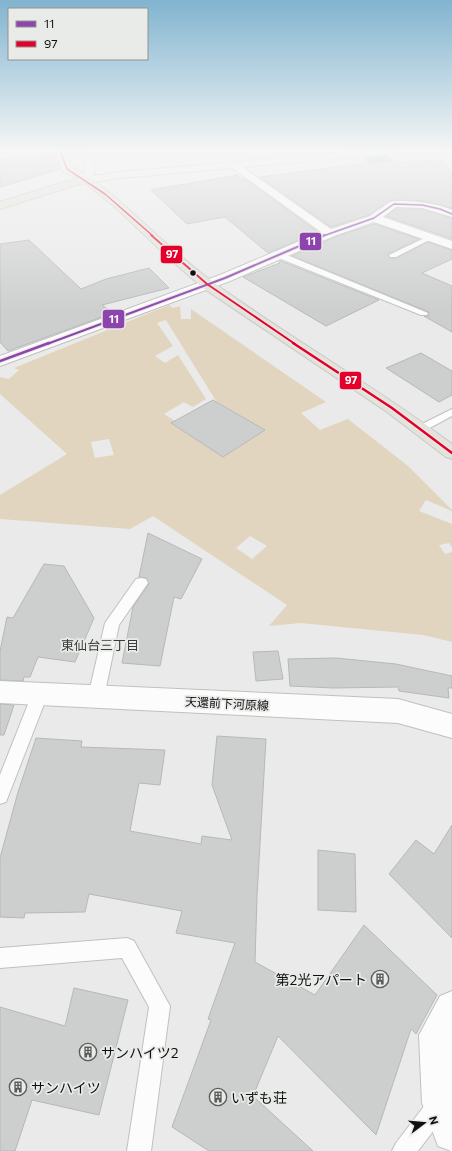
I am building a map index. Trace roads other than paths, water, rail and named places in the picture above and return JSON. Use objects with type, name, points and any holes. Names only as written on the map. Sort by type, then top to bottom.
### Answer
[{"type":"main road","points":[[119,205],[207,284],[420,429],[452,453]]},
{"type":"street","points":[[291,205],[330,233]]},
{"type":"street","points":[[0,361],[207,284],[330,233],[374,218],[393,205]]},
{"type":"street","points":[[419,205],[440,209],[452,214]]},
{"type":"street","points":[[374,218],[452,245]]},
{"type":"street","name":"天還前下河原線","points":[[0,692],[398,711],[452,726]]},
{"type":"street","points":[[446,1117],[437,1035],[452,1008]]},
{"type":"lane","points":[[393,255],[431,237]]},
{"type":"lane","points":[[279,255],[424,313]]},
{"type":"lane","points":[[420,429],[452,412]]},
{"type":"lane","points":[[96,697],[112,623],[141,583]]},
{"type":"lane","points":[[0,796],[40,694]]},
{"type":"lane","points":[[0,958],[127,948],[160,1006],[139,1151]]},
{"type":"lane","points":[[404,1151],[446,1117]]},
{"type":"place","name":"第2光アパート","points":[[380,979]]},
{"type":"place","name":"サンハイツ2","points":[[88,1052]]},
{"type":"place","name":"サンハイツ","points":[[18,1087]]},
{"type":"place","name":"いずも荘","points":[[218,1097]]},
{"type":"district","name":"東仙台三丁目","points":[[100,645]]}]
